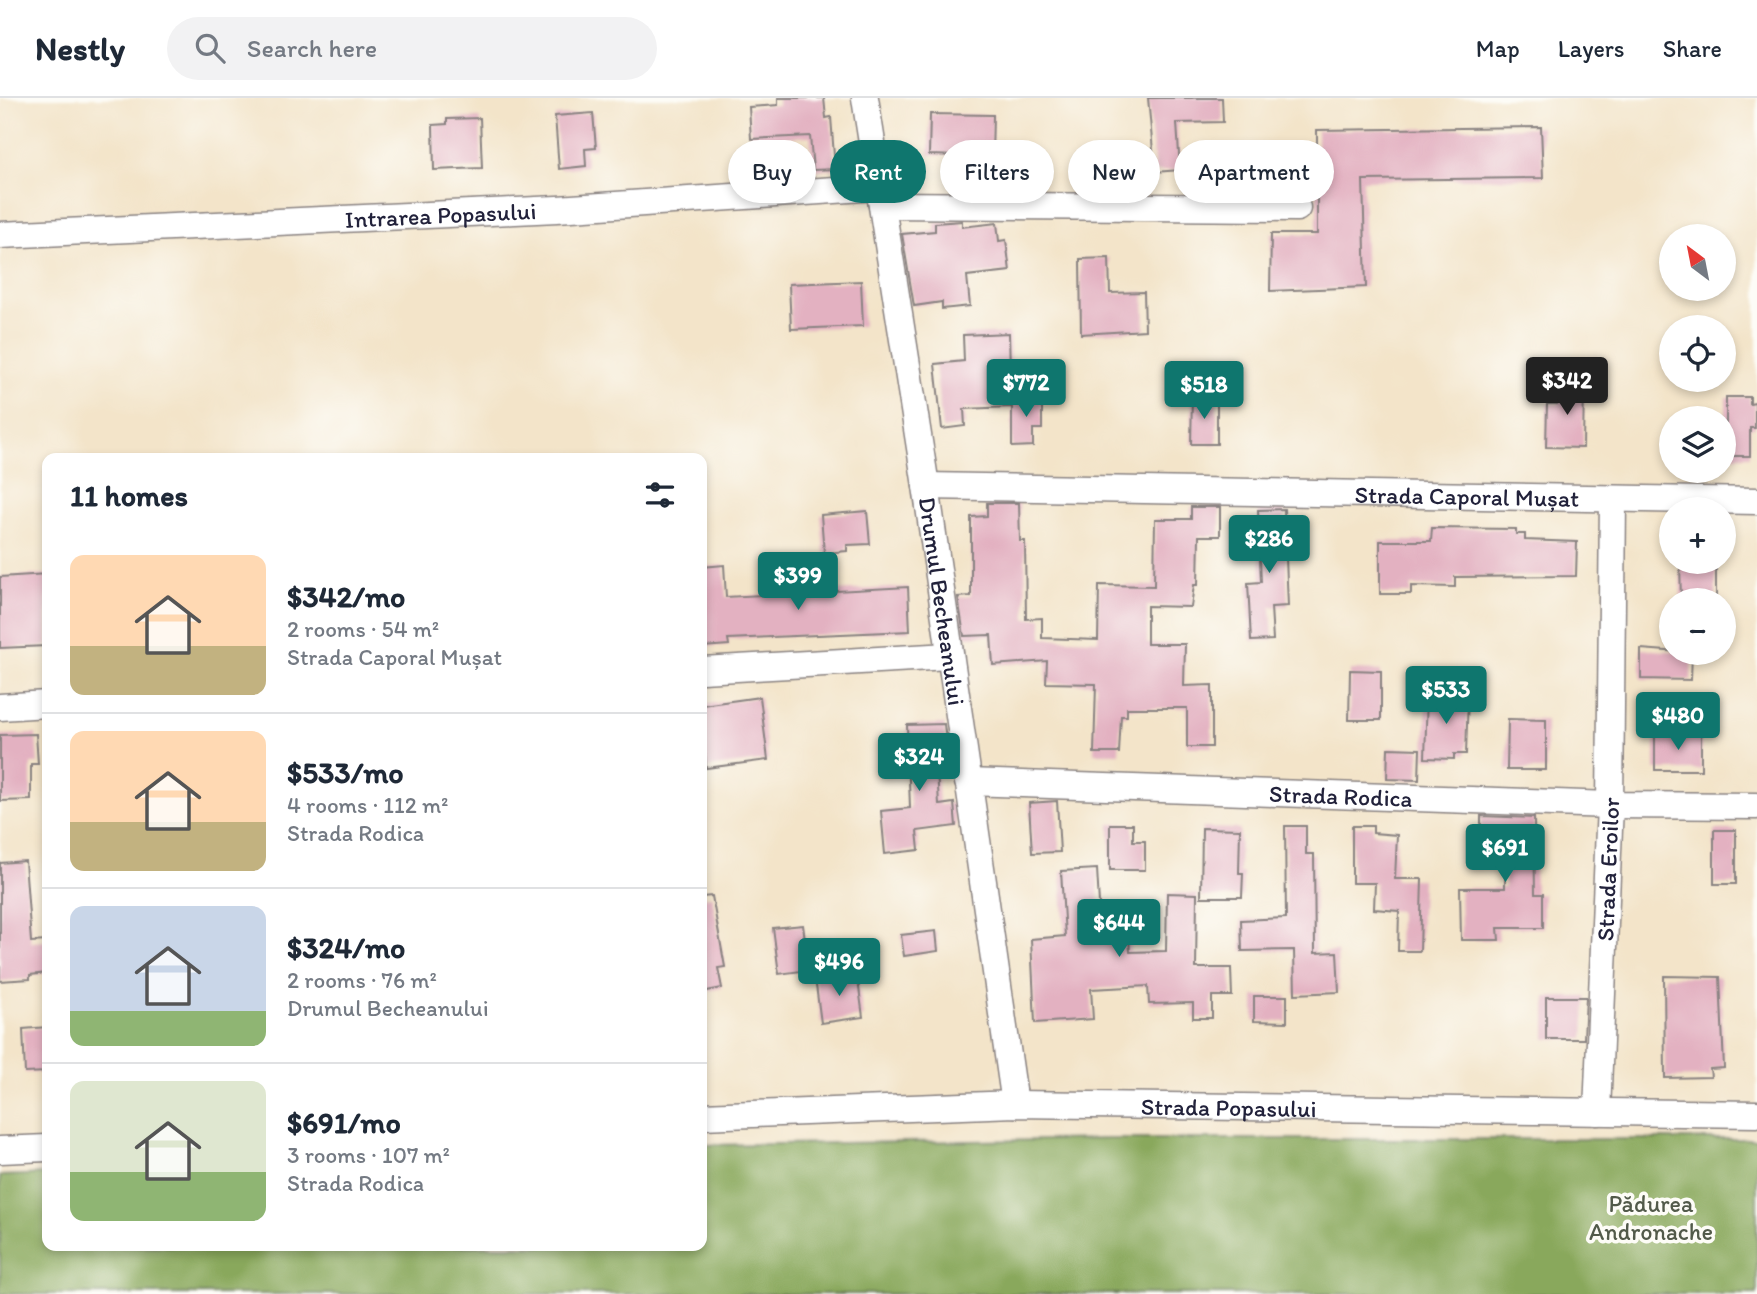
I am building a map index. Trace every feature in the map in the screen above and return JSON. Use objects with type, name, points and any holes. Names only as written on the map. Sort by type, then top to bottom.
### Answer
[{"type":"street","name":"Drumul Becheanului","points":[[865,98],[871,140]]},
{"type":"street","name":"Intrarea Popasului","points":[[926,197],[1297,208]]},
{"type":"street","name":"Intrarea Popasului","points":[[0,235],[830,198]]},
{"type":"street","name":"Drumul Becheanului","points":[[881,203],[926,486],[948,656],[1015,1104]]},
{"type":"street","name":"Strada Caporal Mușat","points":[[926,486],[1757,501]]},
{"type":"street","name":"Strada Eroilor","points":[[1597,1112],[1610,805],[1613,500]]},
{"type":"street","points":[[707,670],[948,656]]},
{"type":"street","points":[[0,706],[42,705]]},
{"type":"street","name":"Strada Rodica","points":[[968,782],[1610,805],[1757,806]]},
{"type":"street","name":"Strada Popasului","points":[[707,1116],[1015,1104],[1757,1114]]},
{"type":"street","points":[[0,1150],[42,1148]]},
{"type":"green space","name":"Pădurea Andronache","points":[[1110,1139],[1757,1139],[1757,1294],[0,1294],[0,1176],[42,1174],[42,1251],[707,1251],[707,1145]]},
{"type":"building","points":[[778,98],[824,98],[826,118],[831,117],[833,140],[830,140],[830,169],[816,170],[816,140],[810,140],[810,136],[751,139],[749,107],[778,105]]},
{"type":"building","points":[[1148,98],[1222,98],[1223,122],[1177,123],[1178,140],[1174,140],[1174,170],[1160,172],[1160,140],[1152,140]]},
{"type":"building","points":[[593,113],[596,148],[585,149],[586,166],[559,169],[555,116]]},
{"type":"building","points":[[930,114],[993,115],[992,140],[940,140],[940,155],[929,155]]},
{"type":"building","points":[[480,118],[482,168],[434,170],[433,125],[447,124],[447,119]]},
{"type":"building","points":[[1541,127],[1543,178],[1363,180],[1366,287],[1270,291],[1271,234],[1317,234],[1317,203],[1334,203],[1334,140],[1317,140],[1317,130]]},
{"type":"building","points":[[962,221],[962,227],[997,223],[999,241],[1006,240],[1010,271],[967,276],[970,306],[942,309],[942,302],[914,306],[902,234],[935,231],[935,223]]},
{"type":"building","points":[[1109,258],[1110,293],[1144,292],[1145,330],[1081,334],[1080,259]]},
{"type":"building","points":[[861,281],[863,326],[791,329],[789,284]]},
{"type":"building","points":[[1009,333],[1011,407],[964,409],[965,426],[942,429],[935,364],[964,361],[963,335]]},
{"type":"building","points":[[1559,381],[1584,382],[1583,448],[1546,447],[1547,404],[1559,404]]},
{"type":"building","points":[[1012,395],[1042,395],[1042,429],[1033,429],[1033,446],[1012,447]]},
{"type":"building","points":[[1192,397],[1217,397],[1217,444],[1191,444]]},
{"type":"building","points":[[1726,397],[1750,397],[1750,404],[1755,403],[1755,428],[1750,428],[1750,456],[1736,456],[1736,406],[1726,406]]},
{"type":"building","points":[[987,503],[1019,503],[1020,541],[1025,541],[1026,619],[1042,618],[1042,638],[1098,640],[1099,585],[1154,586],[1155,519],[1191,519],[1191,507],[1220,507],[1220,536],[1199,536],[1198,585],[1194,585],[1191,607],[1147,606],[1147,644],[1185,644],[1184,686],[1212,685],[1212,747],[1187,747],[1187,708],[1127,708],[1127,716],[1121,716],[1119,753],[1094,753],[1096,684],[1046,683],[1047,661],[993,665],[991,635],[964,636],[958,597],[971,596],[971,517],[987,516]]},
{"type":"building","points":[[1284,509],[1288,606],[1271,607],[1273,640],[1251,641],[1248,583],[1261,582],[1258,510]]},
{"type":"building","points":[[867,511],[870,544],[847,545],[847,551],[824,553],[821,515]]},
{"type":"building","points":[[1432,528],[1516,529],[1516,534],[1525,534],[1525,540],[1577,542],[1576,576],[1455,577],[1455,587],[1411,586],[1411,594],[1380,594],[1380,541],[1431,541]]},
{"type":"building","points":[[724,565],[726,597],[908,587],[910,631],[728,639],[729,645],[707,647],[707,567]]},
{"type":"building","points":[[42,574],[42,646],[0,648],[0,577]]},
{"type":"building","points":[[1680,574],[1716,574],[1716,588],[1681,588]]},
{"type":"building","points":[[1641,649],[1659,650],[1659,665],[1692,665],[1691,680],[1641,679]]},
{"type":"building","points":[[1350,670],[1381,671],[1381,720],[1349,720]]},
{"type":"building","points":[[1427,695],[1468,696],[1466,754],[1454,754],[1454,759],[1425,758]]},
{"type":"building","points":[[760,697],[768,760],[707,768],[707,704]]},
{"type":"building","points":[[1508,719],[1546,720],[1546,770],[1507,770]]},
{"type":"building","points":[[944,724],[947,751],[936,751],[939,805],[954,803],[956,826],[917,831],[919,850],[885,854],[881,811],[910,808],[907,725]]},
{"type":"building","points":[[36,734],[38,764],[31,764],[31,800],[0,801],[0,735]]},
{"type":"building","points":[[1655,734],[1701,734],[1701,770],[1655,770]]},
{"type":"building","points":[[1388,748],[1420,749],[1419,780],[1387,779]]},
{"type":"building","points":[[1057,801],[1060,852],[1032,853],[1029,803]]},
{"type":"building","points":[[1481,816],[1534,818],[1535,894],[1543,894],[1543,928],[1498,928],[1499,940],[1461,940],[1460,888],[1505,888],[1505,849],[1481,849]]},
{"type":"building","points":[[1110,824],[1133,824],[1133,841],[1145,841],[1145,870],[1110,870]]},
{"type":"building","points":[[1285,826],[1306,826],[1306,854],[1314,854],[1315,953],[1337,952],[1339,992],[1295,994],[1294,950],[1242,951],[1241,920],[1286,918]]},
{"type":"building","points":[[1352,826],[1373,826],[1373,833],[1397,835],[1395,879],[1422,879],[1420,951],[1398,951],[1399,911],[1374,909],[1375,883],[1352,883]]},
{"type":"building","points":[[1202,828],[1240,829],[1239,873],[1243,873],[1242,897],[1201,897]]},
{"type":"building","points":[[1714,830],[1736,830],[1736,884],[1714,884]]},
{"type":"building","points":[[25,861],[31,942],[42,941],[42,974],[30,975],[30,979],[0,981],[0,863]]},
{"type":"building","points":[[1097,869],[1101,938],[1129,937],[1130,952],[1166,951],[1167,893],[1197,894],[1196,968],[1231,968],[1232,996],[1212,996],[1212,1018],[1193,1018],[1193,1003],[1149,1004],[1148,986],[1091,989],[1093,1019],[1035,1023],[1031,939],[1065,936],[1061,871]]},
{"type":"building","points":[[707,896],[712,896],[725,967],[718,968],[722,988],[707,991]]},
{"type":"building","points":[[803,925],[809,970],[779,974],[773,928]]},
{"type":"building","points":[[936,931],[938,951],[904,956],[901,935]]},
{"type":"building","points":[[857,973],[863,1017],[821,1023],[815,978]]},
{"type":"building","points":[[1664,976],[1720,977],[1724,1068],[1710,1069],[1711,1077],[1665,1078]]},
{"type":"building","points":[[1254,996],[1287,996],[1287,1022],[1254,1021]]},
{"type":"building","points":[[1546,997],[1586,997],[1584,1039],[1546,1039]]},
{"type":"building","points":[[42,1027],[42,1072],[25,1073],[23,1029]]}]
